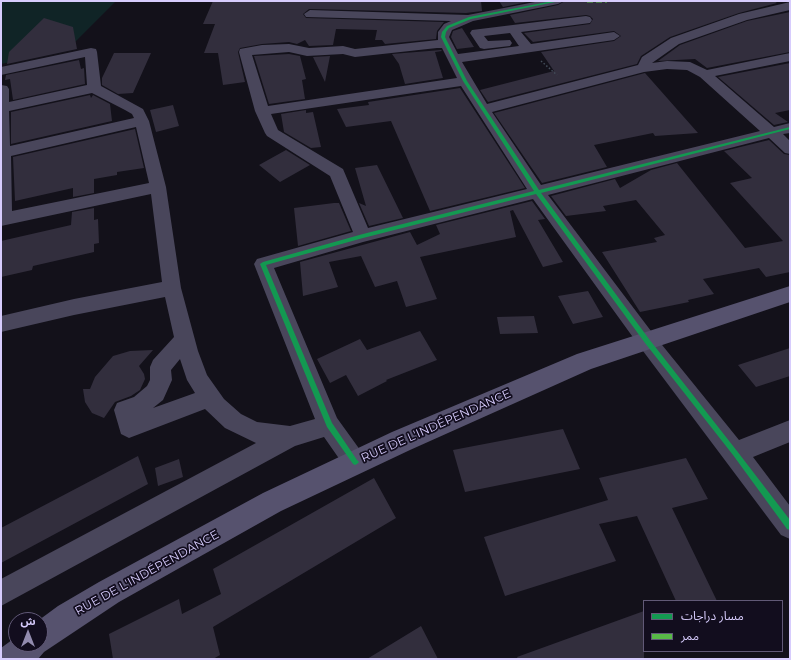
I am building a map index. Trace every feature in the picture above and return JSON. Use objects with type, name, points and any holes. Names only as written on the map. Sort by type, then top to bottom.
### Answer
[{"type":"main road","name":"RUE DE L'INDÉPENDANCE","points":[[48,632],[69,617],[110,592],[272,502],[355,462],[585,361],[790,294]]},
{"type":"main road","points":[[12,659],[21,652]]},
{"type":"street","points":[[558,1],[470,18],[457,22],[444,32],[443,38],[465,81],[538,193],[647,341],[735,452],[790,526]]},
{"type":"street","points":[[643,68],[647,60],[675,41],[743,17],[790,6]]},
{"type":"street","points":[[310,14],[470,18]]},
{"type":"street","points":[[525,45],[484,46],[476,34],[586,20]]},
{"type":"street","points":[[513,29],[525,45]]},
{"type":"street","points":[[363,236],[337,173],[272,133],[262,111],[245,52],[288,48],[301,49],[307,52],[343,50],[355,53],[437,44],[451,52],[614,36]]},
{"type":"street","points":[[1,70],[91,52],[94,88]]},
{"type":"street","points":[[704,74],[790,57]]},
{"type":"street","points":[[483,110],[643,68],[667,65],[690,66],[704,74],[790,149]]},
{"type":"street","points":[[262,111],[465,81]]},
{"type":"street","points":[[2,108],[94,88],[138,112],[142,121],[158,187],[172,288],[185,340],[198,380],[216,406],[233,421],[254,432],[290,437]]},
{"type":"street","points":[[2,89],[3,219],[158,187]]},
{"type":"street","points":[[3,152],[142,121]]},
{"type":"street","points":[[355,462],[330,425],[263,264],[363,236],[538,193],[790,128]]},
{"type":"street","points":[[1,324],[74,307],[172,288]]},
{"type":"street","points":[[185,340],[160,367],[161,380],[155,393],[141,404],[125,410],[129,426],[210,397]]},
{"type":"street","points":[[1,593],[290,437],[330,425]]},
{"type":"street","points":[[735,452],[790,432]]},
{"type":"path","points":[[525,45],[570,87]]},
{"type":"green space","points":[[1,1],[151,1],[115,2],[67,50],[1,64]]},
{"type":"building","points":[[213,1],[481,1],[482,11],[466,13],[309,9],[303,14],[306,18],[444,22],[437,31],[436,39],[385,44],[382,40],[375,40],[377,30],[336,29],[333,45],[309,46],[305,40],[297,44],[289,42],[262,44],[240,48],[238,52],[245,82],[223,85],[218,53],[204,53],[215,24],[203,24]]},
{"type":"building","points":[[499,1],[532,1],[503,7]]},
{"type":"building","points":[[565,1],[774,1],[777,3],[739,13],[670,37],[641,56],[637,64],[488,102],[480,90],[554,71],[541,52],[614,41],[621,36],[614,31],[533,42],[524,33],[590,24],[593,19],[586,15],[515,23],[510,15],[558,5]]},
{"type":"building","points":[[790,12],[790,52],[707,68],[695,59],[658,61],[680,45],[747,21]]},
{"type":"building","points":[[44,18],[73,27],[77,49],[7,64],[9,52]]},
{"type":"building","points":[[462,28],[474,47],[457,49],[451,37],[453,31]]},
{"type":"building","points":[[442,51],[435,52],[443,78],[405,84],[399,64],[392,54]]},
{"type":"building","points":[[114,53],[151,53],[133,93],[118,94],[102,85],[102,78]]},
{"type":"building","points":[[289,54],[300,56],[306,79],[302,80],[305,99],[269,104],[254,56]]},
{"type":"building","points":[[330,56],[325,82],[313,57]]},
{"type":"building","points":[[79,60],[81,69],[84,68],[85,84],[13,100],[10,79],[5,80],[6,75]]},
{"type":"building","points":[[790,63],[790,110],[775,113],[788,122],[774,125],[718,77]]},
{"type":"building","points":[[645,73],[698,133],[655,136],[653,133],[594,145],[607,167],[542,183],[494,113]]},
{"type":"building","points":[[460,88],[525,188],[430,211],[391,121],[346,127],[337,109],[369,105],[368,102]]},
{"type":"building","points":[[90,95],[91,98],[93,95],[110,104],[112,121],[11,144],[11,112]]},
{"type":"building","points":[[173,105],[179,126],[156,132],[150,110]]},
{"type":"building","points":[[306,110],[306,113],[313,112],[321,147],[311,148],[284,132],[281,114]]},
{"type":"building","points":[[135,129],[144,168],[117,172],[117,175],[94,179],[94,193],[73,197],[73,188],[15,201],[13,157]]},
{"type":"building","points":[[769,140],[784,154],[790,155],[790,272],[766,277],[759,268],[703,279],[714,294],[688,300],[689,302],[640,312],[602,252],[657,242],[654,238],[665,235],[636,200],[603,206],[606,211],[566,216],[551,196],[615,179],[620,188],[651,170],[677,163],[745,248],[783,241],[730,183],[752,178],[724,151]]},
{"type":"building","points":[[286,150],[310,165],[280,182],[259,165]]},
{"type":"building","points":[[377,165],[403,218],[369,226],[359,203],[366,206],[355,168]]},
{"type":"building","points":[[532,201],[545,219],[538,220],[563,262],[543,267],[513,210],[510,211],[516,237],[420,257],[437,299],[406,307],[397,281],[375,287],[361,256],[329,262],[338,287],[303,296],[300,262],[410,232],[417,245],[440,234],[436,225]]},
{"type":"building","points":[[339,203],[351,231],[298,246],[294,208]]},
{"type":"building","points":[[94,208],[94,220],[98,219],[99,243],[94,244],[94,252],[33,266],[32,270],[1,277],[1,241],[71,225],[72,212]]},
{"type":"building","points":[[588,291],[603,317],[573,324],[558,296]]},
{"type":"building","points":[[534,316],[538,333],[500,334],[497,317]]},
{"type":"building","points":[[420,331],[437,360],[386,380],[387,381],[358,396],[346,375],[330,383],[317,359],[360,339],[367,350]]},
{"type":"building","points":[[790,348],[790,376],[756,387],[738,365]]},
{"type":"building","points":[[153,350],[139,366],[145,379],[140,390],[131,396],[115,402],[104,418],[92,413],[85,402],[83,389],[90,389],[95,377],[113,356],[130,351]]},
{"type":"building","points":[[563,429],[580,469],[465,492],[453,450]]},
{"type":"building","points":[[138,456],[148,484],[1,563],[1,528]]},
{"type":"building","points":[[686,458],[708,499],[672,508],[717,600],[676,600],[637,516],[599,524],[616,561],[505,596],[484,537],[608,500],[599,478]]},
{"type":"building","points":[[179,459],[183,477],[158,486],[155,468]]},
{"type":"building","points":[[374,478],[396,518],[213,627],[220,655],[213,659],[113,659],[109,634],[179,599],[182,614],[221,594],[213,569]]},
{"type":"building","points":[[643,611],[644,659],[518,659],[517,657]]},
{"type":"building","points":[[421,626],[438,659],[367,659]]},
{"type":"marked path","points":[[587,1],[607,1]]},
{"type":"cycle path","points":[[558,1],[470,18],[448,27],[444,32],[443,37],[465,81],[538,193],[647,341],[790,526]]},
{"type":"cycle path","points":[[355,462],[329,425],[263,264],[363,236],[790,128]]}]
